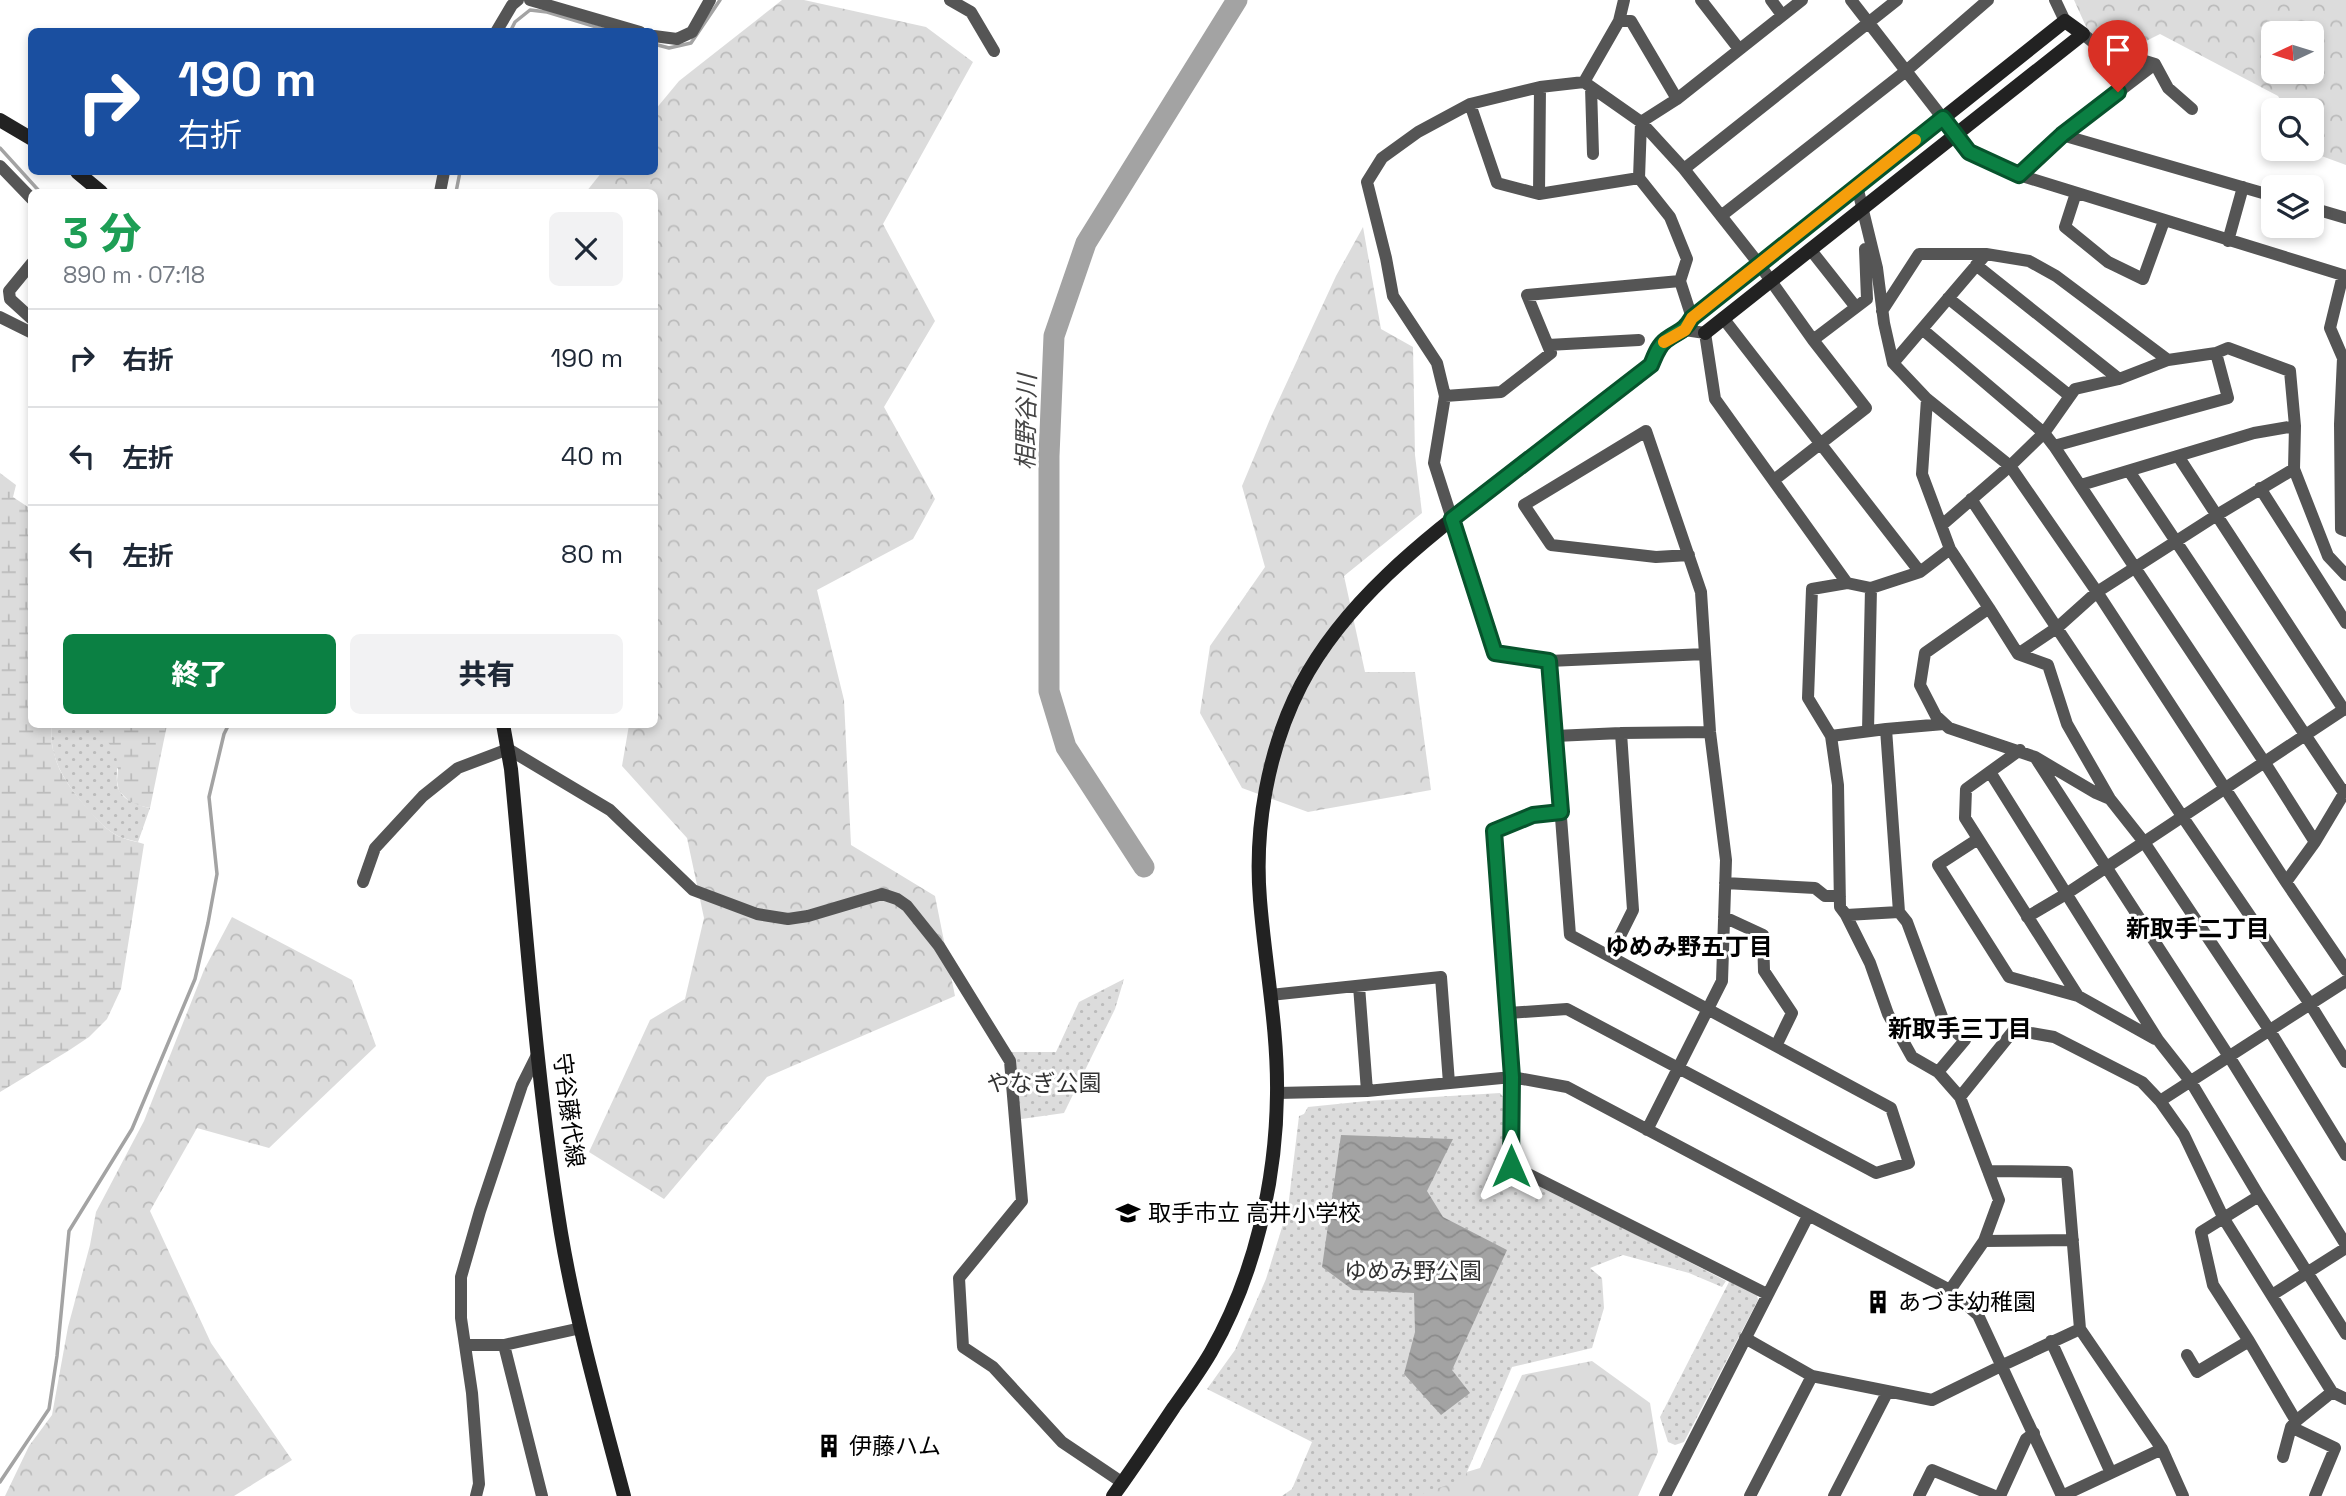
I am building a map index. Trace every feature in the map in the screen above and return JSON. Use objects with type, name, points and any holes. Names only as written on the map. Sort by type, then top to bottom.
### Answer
[{"type":"street","points":[[498,28],[518,0]]},
{"type":"street","points":[[530,0],[626,28]]},
{"type":"street","points":[[658,37],[677,39],[692,32],[710,0]]},
{"type":"street","points":[[950,0],[971,12],[994,51]]},
{"type":"street","points":[[1593,154],[1588,85],[1619,21],[1624,0]]},
{"type":"street","points":[[1702,0],[1739,49]]},
{"type":"street","points":[[1771,0],[1782,15]]},
{"type":"street","points":[[1641,122],[1677,99],[1802,0]]},
{"type":"street","points":[[1851,0],[1969,152],[2019,175],[2345,275],[2330,328],[2343,358],[2340,529],[2346,531]]},
{"type":"street","points":[[1684,169],[1897,0]]},
{"type":"street","points":[[1721,216],[1906,71],[1989,0]]},
{"type":"street","points":[[2055,0],[2065,21],[2099,47],[2155,64],[2168,89],[2192,109]]},
{"type":"street","points":[[1619,21],[1631,21],[1677,99]]},
{"type":"street","points":[[1113,1496],[1212,1351],[1238,1293],[1260,1226],[1275,1152],[1278,1093],[1260,899],[1258,842],[1267,784],[1282,730],[1301,684],[1331,637],[1368,592],[1452,519],[1651,365],[1666,340],[2065,21]]},
{"type":"street","points":[[1705,333],[2083,34]]},
{"type":"street","points":[[2019,175],[2062,135],[2155,64]]},
{"type":"street","points":[[1705,654],[1549,661],[1495,653],[1434,463],[1445,396],[1437,363],[1393,296],[1387,258],[1367,182],[1382,158],[1418,132],[1470,104],[1540,87],[1588,85],[1641,122],[1684,169],[1759,264],[1866,408],[1774,480]]},
{"type":"street","points":[[1539,194],[1540,87]]},
{"type":"street","points":[[1470,104],[1497,183],[1539,194],[1639,178]]},
{"type":"street","points":[[0,120],[28,137]]},
{"type":"street","points":[[1641,122],[1639,178],[1670,217],[1687,259],[1680,281],[1688,324]]},
{"type":"street","points":[[2062,135],[2261,192]]},
{"type":"street","points":[[0,166],[28,195]]},
{"type":"street","points":[[81,175],[98,189]]},
{"type":"street","points":[[1857,186],[1877,268],[1882,311],[1893,363],[1927,399],[2010,467],[2097,592],[2346,970]]},
{"type":"street","points":[[2228,241],[2243,187]]},
{"type":"street","points":[[2076,193],[2065,227],[2108,262],[2143,279],[2164,221]]},
{"type":"street","points":[[2324,212],[2346,218]]},
{"type":"street","points":[[1810,248],[1856,306]]},
{"type":"street","points":[[1813,340],[1867,299],[1865,249]]},
{"type":"street","points":[[1882,311],[1919,254],[1986,254],[2029,261],[2056,276],[2168,360]]},
{"type":"street","points":[[1893,363],[1986,254]]},
{"type":"street","points":[[1976,265],[2119,379]]},
{"type":"street","points":[[28,269],[9,291],[10,299],[28,315]]},
{"type":"street","points":[[1445,396],[1501,392],[1551,353],[1527,295],[1680,281]]},
{"type":"street","points":[[1948,298],[2070,396]]},
{"type":"street","points":[[0,317],[28,331]]},
{"type":"street","points":[[1723,318],[1920,572]]},
{"type":"street","points":[[1688,324],[1705,333]]},
{"type":"street","points":[[1922,329],[2044,433],[2054,446],[2315,842]]},
{"type":"street","points":[[1705,333],[1715,399],[1847,583]]},
{"type":"street","points":[[1548,345],[1639,340]]},
{"type":"street","points":[[1942,525],[2010,467],[2044,433],[2075,389],[2119,379],[2168,360],[2216,353],[2228,348],[2290,371],[2295,426],[2294,469],[2328,556],[2346,575]]},
{"type":"street","points":[[2054,446],[2228,398],[2216,353]]},
{"type":"street","points":[[1927,399],[1922,474],[1950,549],[2018,653],[2048,666],[2067,724],[2110,799],[2144,842],[2270,1031],[2346,1155]]},
{"type":"street","points":[[2081,485],[2254,433],[2295,426]]},
{"type":"street","points":[[1647,1130],[1722,981],[1726,860],[1710,733],[1701,592],[1689,555],[1646,431],[1524,505],[1551,545],[1656,557],[1689,555]]},
{"type":"street","points":[[2027,917],[2107,868],[2345,709],[2178,456]]},
{"type":"street","points":[[2018,653],[2058,627],[2097,592],[2217,514],[2294,469]]},
{"type":"street","points":[[2129,471],[2345,792],[2315,842],[2286,882]]},
{"type":"street","points":[[2260,488],[2346,623]]},
{"type":"street","points":[[1971,499],[2310,1004],[2346,1062]]},
{"type":"street","points":[[1950,549],[1920,572],[1871,589],[1847,583],[1812,589],[1808,698],[1831,736],[1838,785],[1840,907],[1870,963],[1888,1014],[1912,1057],[1938,1072],[1960,1097],[1999,1200],[1984,1241],[1950,1290]]},
{"type":"street","points":[[1868,731],[1871,589]]},
{"type":"street","points":[[1989,608],[1925,653],[1920,685],[1936,716],[1949,728],[2035,757],[2110,799]]},
{"type":"street","points":[[1508,1013],[1567,1009],[1876,1173],[1909,1163],[1891,1108],[1570,935],[1549,661]]},
{"type":"street","points":[[1831,736],[1944,724]]},
{"type":"street","name":"守谷藤代線","points":[[504,728],[538,1053],[561,1233],[581,1328],[624,1496]]},
{"type":"street","points":[[1886,729],[1899,912],[1907,922],[1944,1022],[1965,1040],[1938,1072]]},
{"type":"street","points":[[1610,956],[1633,910],[1621,733]]},
{"type":"street","points":[[1555,736],[1710,733]]},
{"type":"street","points":[[363,882],[374,848],[423,796],[458,768],[508,749],[610,810],[693,890],[757,914],[788,919],[808,916],[882,894],[907,906],[939,946],[1010,1061],[1022,1201],[959,1278],[963,1347],[993,1367],[1062,1442],[1123,1483]]},
{"type":"street","points":[[2020,750],[1966,789],[1965,818],[2078,996]]},
{"type":"street","points":[[2035,757],[2230,1058],[2346,1246],[2272,1295]]},
{"type":"street","points":[[1990,772],[2158,1040],[2191,1082],[2346,1334]]},
{"type":"street","points":[[1561,812],[1533,815],[1494,831],[1512,1077],[1511,1166],[1767,1294]]},
{"type":"street","points":[[1979,839],[1938,866],[2009,977],[2078,996],[2158,1040]]},
{"type":"street","points":[[1725,883],[1815,888],[1825,896],[1840,897]]},
{"type":"street","points":[[1846,915],[1899,912]]},
{"type":"street","points":[[1724,917],[1763,935],[1764,971],[1792,1013],[1776,1046]]},
{"type":"street","points":[[1270,995],[1441,977],[1449,1083]]},
{"type":"street","points":[[2160,1101],[2346,981]]},
{"type":"street","points":[[1359,986],[1367,1091]]},
{"type":"street","points":[[1960,1097],[2014,1030],[2054,1037],[2142,1082],[2160,1101],[2184,1135],[2224,1219],[2332,1392],[2346,1399]]},
{"type":"street","points":[[476,1496],[479,1484],[472,1393],[461,1318],[461,1278],[522,1085],[538,1053]]},
{"type":"street","points":[[1278,1093],[1367,1091],[1512,1077],[1567,1087],[1950,1290],[1978,1315],[2062,1496],[2162,1449]]},
{"type":"street","points":[[1988,1171],[2067,1172],[2080,1329],[2162,1449],[2183,1496]]},
{"type":"street","points":[[2259,1196],[2201,1232],[2213,1285],[2249,1341],[2293,1424],[2335,1448],[2315,1496]]},
{"type":"street","points":[[1665,1496],[1808,1216]]},
{"type":"street","points":[[1984,1241],[2073,1240]]},
{"type":"street","points":[[465,1345],[504,1345],[581,1328]]},
{"type":"street","points":[[1745,1338],[1812,1376],[1931,1400],[2080,1329]]},
{"type":"street","points":[[2051,1341],[2111,1473]]},
{"type":"street","points":[[2187,1355],[2197,1372],[2249,1341]]},
{"type":"street","points":[[504,1345],[542,1496]]},
{"type":"street","points":[[1750,1496],[1812,1376]]},
{"type":"street","points":[[1834,1496],[1888,1391]]},
{"type":"street","points":[[2283,1457],[2293,1424],[2332,1392]]},
{"type":"street","points":[[2000,1496],[2026,1439],[2034,1433]]},
{"type":"street","points":[[1919,1496],[1932,1470],[1995,1496]]},
{"type":"green space","points":[[782,0],[804,0],[926,27],[973,62],[883,224],[935,321],[884,407],[935,499],[913,539],[817,590],[844,700],[851,845],[935,896],[955,996],[767,1077],[664,1199],[589,1152],[650,1020],[685,999],[704,918],[687,838],[622,766],[628,728],[658,728],[658,189],[588,189],[600,175],[658,175],[658,106],[679,81]]},
{"type":"green space","points":[[2074,0],[2346,0],[2346,165],[2324,157],[2324,98],[2279,98],[2160,34],[2132,48],[2093,42]]},
{"type":"green space","points":[[1363,227],[1381,329],[1413,347],[1415,455],[1422,513],[1344,576],[1365,672],[1415,672],[1431,790],[1308,812],[1242,788],[1200,713],[1210,646],[1265,567],[1242,486],[1336,276]]},
{"type":"green space","points":[[0,473],[16,485],[13,497],[28,507],[28,728],[52,728],[56,761],[74,792],[110,831],[124,839],[144,844],[121,989],[107,1019],[89,1037],[0,1092]]},
{"type":"green space","points":[[52,728],[97,728],[115,753],[117,782],[121,793],[134,803],[150,808],[138,842],[120,837],[102,825],[73,792],[56,761]]},
{"type":"green space","points":[[97,728],[166,728],[150,808],[132,804],[119,791],[118,769]]},
{"type":"green space","points":[[232,917],[352,980],[376,1046],[269,1148],[197,1128],[150,1211],[211,1343],[292,1460],[234,1496],[5,1496],[29,1446],[52,1415],[68,1327],[96,1212],[144,1121],[204,970]]},
{"type":"green space","name":"やなぎ公園","points":[[1124,979],[1115,1009],[1064,1113],[1015,1120],[1006,1052],[1056,1052],[1079,1002]]},
{"type":"green space","name":"ゆめみ野公園","points":[[1500,1093],[1504,1098],[1509,1169],[1726,1281],[1722,1287],[1689,1273],[1623,1255],[1590,1268],[1602,1278],[1604,1308],[1592,1348],[1512,1367],[1464,1479],[1416,1496],[1282,1496],[1292,1489],[1312,1442],[1207,1389],[1235,1350],[1266,1279],[1288,1208],[1299,1116],[1304,1114],[1308,1107]]},
{"type":"green space","points":[[1730,1280],[1757,1295],[1758,1300],[1684,1442],[1675,1445],[1668,1442],[1660,1417]]},
{"type":"green space","points":[[1592,1361],[1650,1403],[1658,1452],[1638,1496],[1387,1496],[1480,1468],[1522,1375]]},
{"type":"water","points":[[1341,1135],[1453,1139],[1427,1191],[1443,1217],[1507,1250],[1452,1370],[1470,1393],[1441,1415],[1404,1374],[1415,1332],[1414,1293],[1353,1290],[1322,1267]]},
{"type":"waterway","points":[[658,45],[669,48],[691,43],[720,0]]},
{"type":"waterway","name":"相野谷川","points":[[1144,867],[1066,747],[1049,691],[1049,456],[1054,336],[1086,243],[1237,0]]},
{"type":"waterway","points":[[512,28],[515,22],[530,10],[547,12],[600,28]]},
{"type":"waterway","points":[[0,148],[37,189]]},
{"type":"waterway","points":[[457,189],[459,175]]},
{"type":"waterway","points":[[0,1482],[49,1409],[69,1231],[132,1129],[195,979],[217,874],[209,797],[227,728]]},
{"type":"slow traffic","points":[[1664,342],[1685,330],[1692,318],[1915,140]]},
{"type":"place","name":"取手市立 高井小学校","points":[[1128,1213]]},
{"type":"place","name":"あづま幼稚園","points":[[1878,1302]]},
{"type":"place","name":"伊藤ハム","points":[[829,1446]]},
{"type":"district","name":"新取手二丁目","points":[[2198,928]]},
{"type":"district","name":"ゆめみ野五丁目","points":[[1689,946]]},
{"type":"district","name":"新取手三丁目","points":[[1960,1028]]},
{"type":"route","points":[[1511,1166],[1512,1077],[1494,831],[1533,815],[1561,812],[1549,661],[1495,653],[1452,519],[1651,365],[1659,348],[1666,340],[1685,330],[1692,318],[1943,118],[1969,152],[2019,175],[2062,135],[2118,92]]}]
